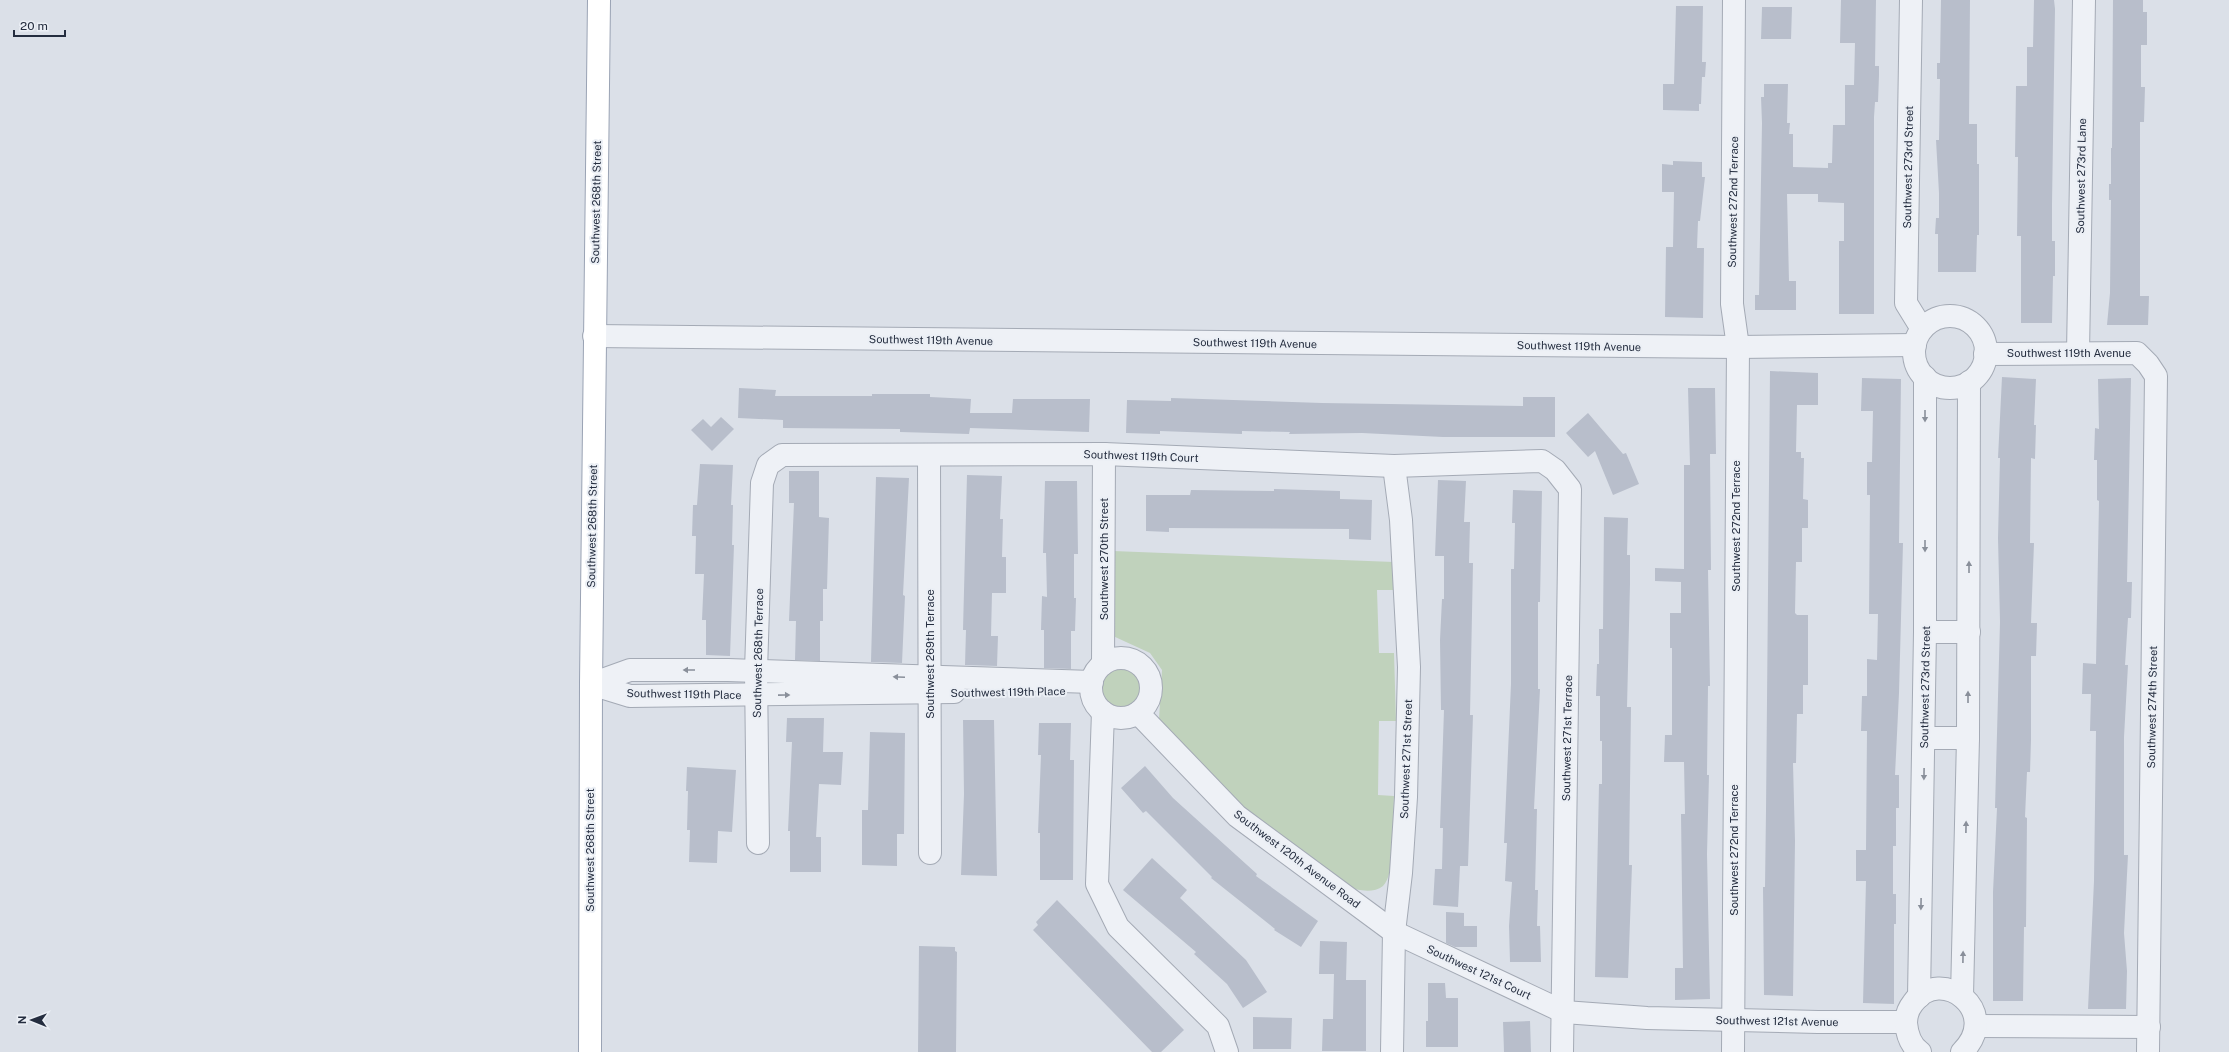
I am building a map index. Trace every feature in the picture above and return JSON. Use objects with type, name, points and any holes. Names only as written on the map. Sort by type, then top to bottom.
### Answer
[{"type":"main road","name":"Southwest 268th Street","points":[[590,1052],[591,684],[599,0]]},
{"type":"street","name":"Southwest 272nd Terrace","points":[[1733,1052],[1732,1020],[1738,347],[1732,304],[1734,0]]},
{"type":"street","name":"Southwest 273rd Street","points":[[1911,0],[1906,303],[1918,337]]},
{"type":"street","name":"Southwest 273rd Lane","points":[[2078,353],[2084,0]]},
{"type":"street","points":[[1941,316],[1965,318],[1974,325],[1982,335],[1985,354],[1981,369],[1969,382],[1953,388],[1941,387],[1930,382],[1915,363],[1918,337],[1930,321],[1941,316]]},
{"type":"street","name":"Southwest 119th Avenue","points":[[594,336],[1738,347],[1918,337]]},
{"type":"street","name":"Southwest 119th Avenue","points":[[1985,354],[2137,353],[2148,364]]},
{"type":"street","name":"Southwest 274th Street","points":[[2148,364],[2156,376],[2148,1052]]},
{"type":"street","name":"Southwest 273rd Street","points":[[1919,997],[1924,738],[1925,377]]},
{"type":"street","points":[[1962,996],[1968,738],[1969,382]]},
{"type":"street","name":"Southwest 119th Court","points":[[768,465],[782,455],[929,456],[1104,454],[1394,466],[1516,462]]},
{"type":"street","name":"Southwest 270th Street","points":[[1096,679],[1104,454]]},
{"type":"street","name":"Southwest 269th Terrace","points":[[929,456],[930,853]]},
{"type":"street","name":"Southwest 271st Terrace","points":[[1516,462],[1542,461],[1555,470],[1570,489],[1564,1012],[1562,1052]]},
{"type":"street","name":"Southwest 268th Terrace","points":[[758,843],[756,671],[762,483],[768,465]]},
{"type":"street","name":"Southwest 271st Street","points":[[1392,1052],[1394,932],[1401,873],[1405,805],[1409,667],[1401,520],[1394,466]]},
{"type":"street","points":[[1925,632],[1969,632]]},
{"type":"street","points":[[1130,659],[1146,670],[1150,679],[1150,698],[1138,713],[1121,718],[1103,712],[1095,703],[1096,679],[1111,660],[1130,659]]},
{"type":"street","name":"Southwest 119th Place","points":[[591,684],[630,670],[756,671],[930,685]]},
{"type":"street","name":"Southwest 119th Place","points":[[591,684],[630,696],[756,695],[930,685],[1096,679]]},
{"type":"street","points":[[1103,712],[1097,884],[1118,927],[1218,1026],[1227,1052]]},
{"type":"street","name":"Southwest 120th Avenue Road","points":[[1138,713],[1237,816],[1394,932]]},
{"type":"street","points":[[1924,738],[1968,738]]},
{"type":"street","name":"Southwest 121st Court","points":[[1394,932],[1564,1012]]},
{"type":"street","points":[[1920,1052],[1911,1042],[1906,1031],[1906,1022],[1910,1008],[1919,997],[1926,992],[1937,989],[1949,989],[1968,1001],[1974,1011],[1976,1026],[1975,1034],[1970,1045],[1962,1052]]},
{"type":"street","name":"Southwest 121st Avenue","points":[[1564,1012],[1647,1018],[1818,1022],[1906,1022]]},
{"type":"street","points":[[1976,1026],[2148,1026]]},
{"type":"green space","points":[[1113,551],[1394,562],[1394,590],[1377,590],[1379,653],[1394,653],[1396,721],[1379,721],[1378,795],[1394,796],[1392,857],[1387,880],[1383,886],[1370,891],[1347,887],[1266,829],[1199,767],[1159,719],[1162,670],[1150,653],[1113,636]]},
{"type":"green space","points":[[1121,664],[1134,668],[1140,674],[1144,687],[1140,700],[1134,706],[1121,710],[1108,706],[1102,700],[1098,687],[1102,674],[1108,668]]},
{"type":"building","points":[[1841,0],[1876,0],[1875,66],[1879,66],[1879,75],[1878,102],[1875,102],[1874,117],[1874,314],[1839,314],[1839,241],[1844,241],[1844,203],[1818,202],[1818,194],[1787,194],[1789,281],[1796,281],[1796,310],[1755,310],[1755,295],[1759,295],[1762,123],[1761,97],[1764,97],[1764,84],[1788,84],[1787,123],[1790,123],[1789,134],[1793,134],[1793,167],[1828,168],[1828,163],[1832,163],[1833,125],[1845,125],[1845,85],[1854,85],[1855,43],[1840,43]]},
{"type":"building","points":[[1941,0],[1970,0],[1969,124],[1977,124],[1977,164],[1979,164],[1979,235],[1977,235],[1976,272],[1938,272],[1938,234],[1935,234],[1936,218],[1939,218],[1936,140],[1939,140],[1940,79],[1937,79],[1937,63],[1940,63]]},
{"type":"building","points":[[2034,0],[2054,0],[2055,9],[2052,241],[2055,241],[2055,276],[2053,276],[2052,323],[2021,323],[2021,236],[2017,236],[2018,157],[2015,157],[2016,86],[2027,86],[2027,47],[2033,47]]},
{"type":"building","points":[[2113,0],[2143,0],[2143,12],[2147,12],[2147,45],[2141,45],[2141,87],[2145,87],[2144,122],[2140,122],[2140,296],[2149,296],[2148,325],[2107,325],[2110,293],[2111,200],[2109,200],[2109,184],[2111,184],[2112,148]]},
{"type":"building","points":[[1676,6],[1703,6],[1702,62],[1706,62],[1705,77],[1702,77],[1701,104],[1699,104],[1699,111],[1663,110],[1663,84],[1674,84]]},
{"type":"building","points":[[1762,7],[1792,7],[1791,39],[1761,39]]},
{"type":"building","points":[[1673,161],[1702,162],[1702,177],[1705,177],[1700,221],[1698,221],[1697,248],[1704,248],[1703,318],[1665,317],[1666,247],[1673,247],[1674,192],[1662,192],[1662,164],[1673,165]]},
{"type":"building","points":[[1770,371],[1818,373],[1818,405],[1797,405],[1796,452],[1801,452],[1801,458],[1804,458],[1803,499],[1808,500],[1808,528],[1802,528],[1802,562],[1796,562],[1795,613],[1797,615],[1808,615],[1808,685],[1803,685],[1803,714],[1797,714],[1796,763],[1793,763],[1795,841],[1793,996],[1764,995],[1763,887],[1765,887]]},
{"type":"building","points":[[2002,377],[2036,379],[2034,425],[2036,425],[2035,459],[2031,458],[2030,543],[2034,543],[2031,623],[2037,623],[2036,656],[2031,656],[2030,772],[2027,772],[2025,817],[2027,818],[2026,927],[2024,927],[2023,1001],[1993,1001],[1993,892],[1997,808],[1995,808],[2000,622],[1998,538],[2000,458],[1998,458]]},
{"type":"building","points":[[1862,378],[1901,379],[1899,543],[1903,543],[1895,775],[1899,775],[1899,808],[1896,808],[1896,846],[1893,846],[1893,894],[1896,894],[1896,924],[1894,924],[1894,1004],[1863,1003],[1866,881],[1856,881],[1856,850],[1866,850],[1867,731],[1861,731],[1862,696],[1867,696],[1867,659],[1877,660],[1878,614],[1869,614],[1870,495],[1867,495],[1867,462],[1872,462],[1873,411],[1861,411]]},
{"type":"building","points":[[2131,378],[2127,582],[2132,582],[2131,618],[2128,618],[2125,665],[2128,665],[2124,737],[2124,855],[2128,855],[2124,933],[2127,971],[2126,1009],[2088,1009],[2094,881],[2096,731],[2090,731],[2091,694],[2082,694],[2083,663],[2096,664],[2099,501],[2097,500],[2097,460],[2094,460],[2095,428],[2099,429],[2098,379]]},
{"type":"building","points":[[739,388],[776,390],[775,396],[872,396],[872,394],[930,394],[930,397],[971,399],[970,413],[1012,413],[1013,399],[1090,399],[1089,432],[970,428],[969,434],[900,432],[900,429],[783,428],[783,420],[738,418]]},
{"type":"building","points":[[1688,388],[1715,388],[1716,454],[1710,454],[1711,570],[1708,570],[1710,686],[1708,686],[1707,775],[1709,775],[1707,854],[1710,999],[1675,1000],[1675,968],[1683,968],[1681,814],[1685,814],[1684,762],[1664,762],[1665,735],[1672,735],[1672,648],[1670,648],[1670,613],[1681,613],[1681,582],[1655,581],[1655,568],[1684,569],[1684,465],[1690,465]]},
{"type":"building","points":[[1523,397],[1555,397],[1555,437],[1443,437],[1362,433],[1289,434],[1290,432],[1242,431],[1242,434],[1160,431],[1160,434],[1126,433],[1127,400],[1171,401],[1171,398],[1322,403],[1523,406]]},
{"type":"building","points":[[1588,413],[1623,454],[1626,453],[1639,484],[1613,495],[1595,451],[1588,457],[1566,433]]},
{"type":"building","points":[[721,417],[734,429],[712,451],[691,430],[703,419],[711,427]]},
{"type":"building","points":[[700,464],[733,465],[731,505],[733,505],[732,545],[734,545],[730,656],[706,655],[706,620],[702,620],[704,574],[695,574],[696,536],[692,536],[693,505],[697,505]]},
{"type":"building","points":[[789,471],[819,471],[819,517],[829,518],[827,589],[823,589],[823,621],[820,621],[820,661],[795,660],[796,621],[789,621],[794,503],[789,503]]},
{"type":"building","points":[[967,475],[1002,476],[1000,519],[1003,519],[1002,557],[1006,557],[1006,593],[992,593],[991,636],[998,636],[997,666],[965,665],[966,630],[963,630]]},
{"type":"building","points":[[876,477],[909,478],[903,595],[905,596],[902,663],[871,662]]},
{"type":"building","points":[[1438,480],[1466,481],[1464,522],[1470,522],[1469,563],[1473,563],[1470,715],[1473,715],[1468,866],[1460,866],[1458,907],[1433,905],[1435,869],[1442,869],[1443,828],[1440,828],[1444,710],[1441,710],[1440,640],[1442,599],[1444,599],[1444,556],[1435,556]]},
{"type":"building","points":[[1045,481],[1077,481],[1078,554],[1074,554],[1074,598],[1076,598],[1075,631],[1071,631],[1071,669],[1044,668],[1044,630],[1041,630],[1042,596],[1047,597],[1046,553],[1043,553]]},
{"type":"building","points":[[1274,489],[1340,491],[1340,499],[1372,500],[1371,540],[1349,539],[1349,529],[1169,528],[1169,532],[1146,531],[1146,495],[1190,495],[1191,490],[1274,491]]},
{"type":"building","points":[[1513,490],[1542,491],[1540,602],[1538,602],[1538,689],[1540,689],[1534,809],[1537,809],[1535,890],[1538,890],[1537,926],[1540,926],[1541,962],[1510,962],[1509,926],[1512,882],[1505,881],[1507,843],[1504,843],[1511,684],[1511,569],[1514,569],[1515,523],[1512,523]]},
{"type":"building","points":[[1604,517],[1628,518],[1627,555],[1630,555],[1627,707],[1631,707],[1629,865],[1632,865],[1628,978],[1595,977],[1599,784],[1602,784],[1600,696],[1596,696],[1597,664],[1599,664],[1599,629],[1603,629]]},
{"type":"building","points":[[787,718],[824,718],[823,752],[843,752],[841,785],[819,784],[816,837],[821,837],[821,872],[790,872],[790,831],[788,831],[792,742],[786,742]]},
{"type":"building","points":[[963,720],[994,720],[997,876],[961,875],[964,794]]},
{"type":"building","points":[[1039,723],[1071,723],[1070,760],[1074,760],[1073,880],[1040,880],[1040,833],[1038,833],[1041,755],[1038,755]]},
{"type":"building","points":[[870,732],[905,733],[904,834],[897,834],[897,866],[862,865],[862,810],[868,810]]},
{"type":"building","points":[[1145,766],[1173,798],[1257,874],[1256,876],[1318,921],[1301,947],[1274,930],[1275,929],[1211,878],[1212,877],[1146,811],[1143,813],[1121,788]]},
{"type":"building","points":[[687,767],[736,770],[732,832],[718,831],[717,863],[689,862],[690,830],[687,830]]},
{"type":"building","points":[[1152,858],[1187,890],[1180,898],[1246,960],[1267,992],[1243,1008],[1227,984],[1194,954],[1196,952],[1123,890]]},
{"type":"building","points":[[1057,900],[1184,1030],[1161,1052],[1152,1052],[1033,930],[1038,925],[1036,922]]},
{"type":"building","points":[[1446,912],[1464,913],[1464,926],[1477,926],[1477,947],[1455,947],[1446,943]]},
{"type":"building","points":[[1320,941],[1347,942],[1346,980],[1366,980],[1366,1051],[1322,1051],[1323,1019],[1333,1019],[1334,974],[1319,974]]},
{"type":"building","points":[[919,946],[955,947],[955,951],[957,952],[956,1052],[918,1052]]},
{"type":"building","points":[[1428,983],[1445,983],[1446,998],[1458,998],[1458,1047],[1426,1047]]},
{"type":"building","points":[[1253,1017],[1292,1018],[1291,1049],[1253,1049]]},
{"type":"building","points":[[1530,1021],[1531,1052],[1504,1052],[1503,1022]]}]
